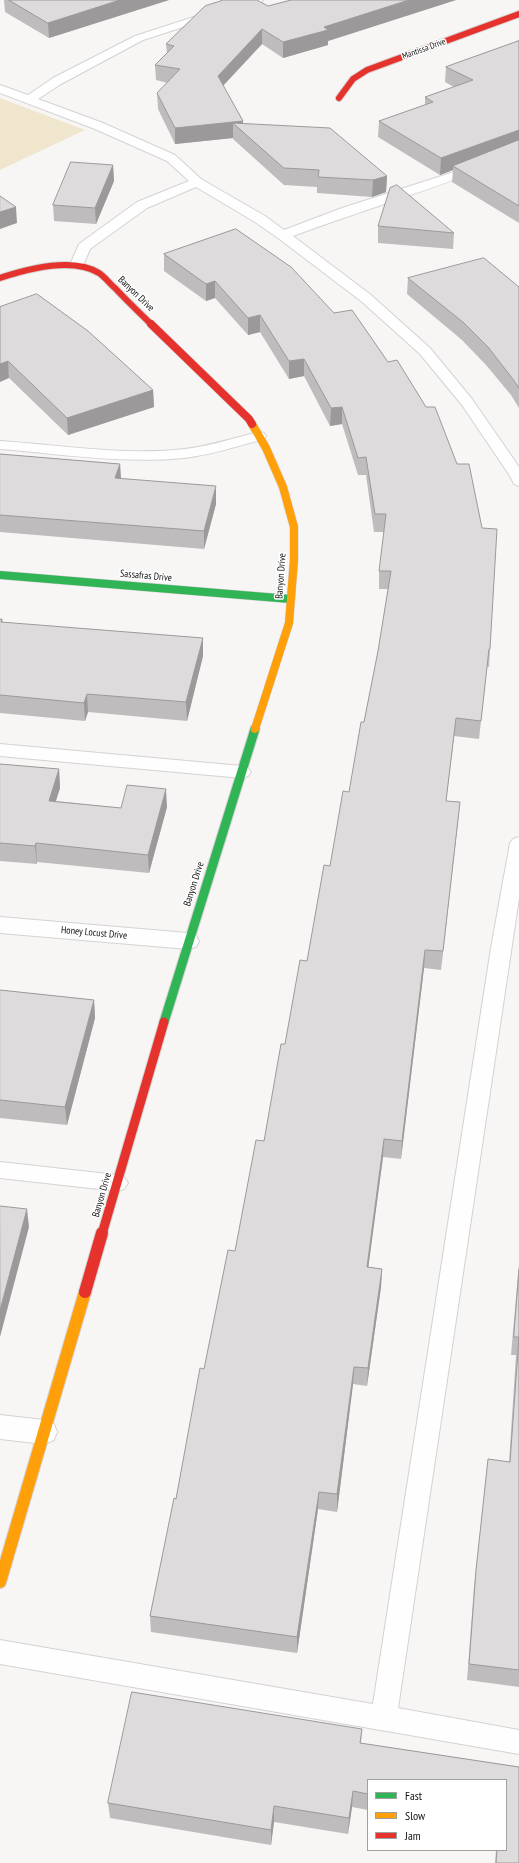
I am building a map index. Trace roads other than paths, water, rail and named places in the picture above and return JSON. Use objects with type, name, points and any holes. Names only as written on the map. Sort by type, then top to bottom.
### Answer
[{"type":"street","name":"Mantissa Drive","points":[[338,98],[353,79],[367,70],[519,14]]},
{"type":"street","name":"Banyon Drive","points":[[0,278],[20,271],[59,264],[77,265],[99,273],[249,419],[259,436],[283,487],[294,527],[294,560],[289,623],[188,941],[0,1582]]},
{"type":"street","name":"Sassafras Drive","points":[[0,575],[290,599]]},
{"type":"street","name":"Honey Locust Drive","points":[[0,924],[188,941]]},
{"type":"street","points":[[0,1427],[44,1432]]},
{"type":"lane","points":[[30,99],[57,81],[138,38],[257,0]]},
{"type":"lane","points":[[0,89],[99,126],[171,158],[197,182],[260,219],[283,235],[366,298],[425,351],[467,402],[519,478]]},
{"type":"lane","points":[[283,235],[347,211],[464,173],[519,150]]},
{"type":"lane","points":[[77,265],[84,246],[142,206],[197,182]]},
{"type":"lane","points":[[0,445],[125,454],[174,454],[211,448],[259,436]]},
{"type":"lane","points":[[0,750],[242,772]]},
{"type":"lane","points":[[384,1718],[501,948],[519,843]]},
{"type":"lane","points":[[0,1170],[117,1183]]},
{"type":"lane","points":[[0,1652],[519,1742]]}]
